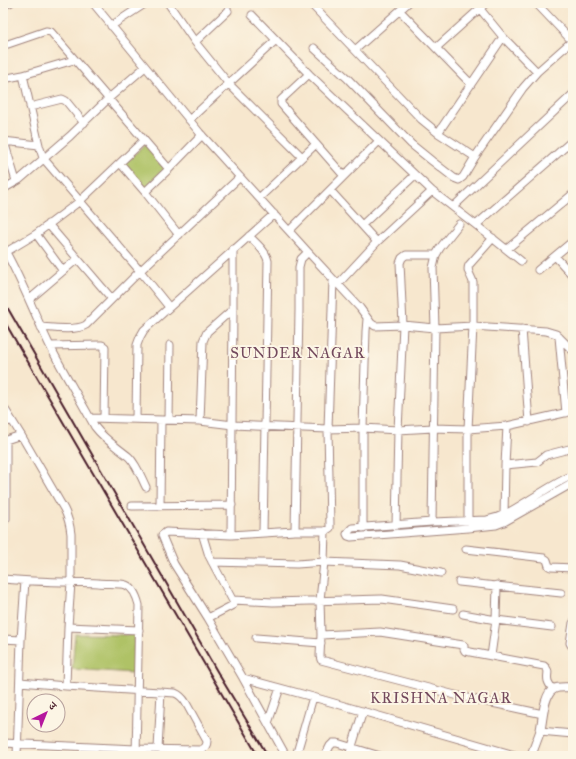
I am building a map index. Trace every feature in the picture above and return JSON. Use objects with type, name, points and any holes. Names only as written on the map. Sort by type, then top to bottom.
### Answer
[{"type":"street","points":[[3,5],[10,3]]},
{"type":"street","points":[[93,3],[202,135],[360,308],[371,323],[376,326],[403,325],[435,328],[473,326],[546,330],[559,337],[573,351]]},
{"type":"street","points":[[111,26],[146,3]]},
{"type":"street","points":[[168,3],[195,42],[229,84],[302,157]]},
{"type":"street","points":[[310,3],[421,119],[438,133],[475,157]]},
{"type":"street","points":[[354,50],[408,3]]},
{"type":"street","points":[[436,48],[486,3]]},
{"type":"street","points":[[314,48],[348,79],[411,144],[454,178],[461,180],[475,157],[523,88],[537,72],[572,41],[536,3]]},
{"type":"street","points":[[480,8],[503,37],[537,72]]},
{"type":"street","points":[[195,42],[228,10]]},
{"type":"street","points":[[400,11],[471,84]]},
{"type":"street","points":[[252,15],[309,74],[432,191],[521,261]]},
{"type":"street","points":[[8,44],[48,31],[54,35],[169,169]]},
{"type":"street","points":[[438,133],[503,37]]},
{"type":"street","points":[[189,120],[276,40]]},
{"type":"street","points":[[3,79],[23,75],[74,60]]},
{"type":"street","points":[[3,189],[16,181],[84,123],[108,99],[145,67]]},
{"type":"street","points":[[309,74],[281,102],[282,106],[344,176]]},
{"type":"street","points":[[23,75],[43,158],[169,307]]},
{"type":"street","points":[[453,207],[573,94]]},
{"type":"street","points":[[30,107],[62,99],[84,123]]},
{"type":"street","points":[[144,192],[202,135]]},
{"type":"street","points":[[16,181],[3,140],[39,145]]},
{"type":"street","points":[[144,140],[80,201],[36,234],[5,249],[30,299],[50,346],[90,418],[99,432],[132,461],[140,472],[146,487]]},
{"type":"street","points":[[476,225],[573,140]]},
{"type":"street","points":[[289,231],[378,141]]},
{"type":"street","points":[[259,198],[316,144]]},
{"type":"street","points":[[120,163],[179,235]]},
{"type":"street","points":[[362,226],[415,175]]},
{"type":"street","points":[[41,327],[71,328],[84,326],[240,177]]},
{"type":"street","points":[[330,190],[377,242]]},
{"type":"street","points":[[286,756],[208,618],[174,564],[162,535],[166,532],[231,535],[325,531],[330,528],[328,429],[335,281],[432,191]]},
{"type":"street","points":[[507,249],[573,194]]},
{"type":"street","points":[[136,420],[136,367],[138,341],[144,330],[274,214]]},
{"type":"street","points":[[48,224],[112,299]]},
{"type":"street","points":[[432,522],[435,328],[433,268],[436,255],[440,248],[460,224]]},
{"type":"street","points":[[36,234],[63,271]]},
{"type":"street","points":[[249,236],[265,253],[268,261],[263,533]]},
{"type":"street","points":[[468,520],[468,429],[473,326],[473,282],[468,272],[468,268],[493,238]]},
{"type":"street","points":[[538,270],[573,241]]},
{"type":"street","points":[[231,535],[233,425],[233,249]]},
{"type":"street","points":[[295,532],[299,267],[300,259],[308,252]]},
{"type":"street","points":[[396,526],[398,430],[403,325],[400,263],[403,256],[406,255],[436,255]]},
{"type":"street","points":[[555,256],[573,276]]},
{"type":"street","points":[[30,299],[77,259]]},
{"type":"street","points":[[200,421],[203,341],[208,332],[233,309]]},
{"type":"street","points":[[363,528],[363,428],[366,331],[368,319]]},
{"type":"street","points":[[522,329],[529,422]]},
{"type":"street","points":[[90,418],[200,421],[265,427],[328,429],[468,429],[507,426],[570,412],[559,337]]},
{"type":"street","points":[[50,346],[102,345],[104,348],[104,418]]},
{"type":"street","points":[[169,420],[170,345]]},
{"type":"street","points":[[3,406],[21,434],[69,519],[71,534],[71,582],[66,686]]},
{"type":"street","points":[[160,506],[161,420]]},
{"type":"street","points":[[3,422],[12,421]]},
{"type":"street","points":[[504,515],[504,465],[507,426]]},
{"type":"street","points":[[3,521],[6,520],[4,440],[21,434]]},
{"type":"street","points":[[504,465],[537,462],[546,455],[573,448]]},
{"type":"street","points":[[573,475],[561,480],[504,515],[487,520],[432,522],[396,526],[352,528],[348,532],[348,536],[351,537],[496,525],[573,483]]},
{"type":"street","points":[[132,506],[232,505]]},
{"type":"street","points":[[325,531],[324,562],[320,600],[320,658],[323,661],[459,696],[543,714]]},
{"type":"street","points":[[202,533],[209,556],[234,603],[234,605],[208,618]]},
{"type":"street","points":[[466,549],[544,558],[549,562],[549,566],[551,567],[573,568]]},
{"type":"street","points":[[212,562],[297,564],[324,562],[400,565],[441,572]]},
{"type":"street","points":[[3,580],[126,585],[137,597],[139,604],[139,630],[136,752]]},
{"type":"street","points":[[18,756],[21,640],[25,581]]},
{"type":"street","points":[[459,582],[561,593]]},
{"type":"street","points":[[491,656],[496,620],[497,586]]},
{"type":"street","points":[[233,600],[273,602],[382,599],[453,609]]},
{"type":"street","points":[[463,614],[552,627]]},
{"type":"street","points":[[573,624],[570,642],[573,647]]},
{"type":"street","points":[[68,627],[139,630]]},
{"type":"street","points":[[321,635],[380,632],[461,644],[464,645],[465,651],[544,666],[547,668],[548,681],[553,690]]},
{"type":"street","points":[[256,638],[321,643]]},
{"type":"street","points":[[3,639],[21,640]]},
{"type":"street","points":[[243,678],[518,756]]},
{"type":"street","points":[[3,743],[136,752],[158,749],[201,750],[207,744],[207,741],[179,694],[20,682]]},
{"type":"street","points":[[531,756],[540,732],[547,698],[553,690],[558,688],[573,687]]},
{"type":"street","points":[[268,723],[280,688]]},
{"type":"street","points":[[158,749],[161,692]]},
{"type":"street","points":[[296,756],[314,697]]},
{"type":"street","points":[[349,756],[362,711]]},
{"type":"street","points":[[540,732],[573,734]]},
{"type":"street","points":[[325,756],[333,743],[375,755]]},
{"type":"green space","points":[[146,144],[167,169],[146,189],[123,164]]},
{"type":"green space","points":[[75,634],[135,635],[133,673],[72,669]]},
{"type":"railway","points":[[3,300],[218,673],[268,756]]},
{"type":"railway","points":[[3,319],[258,756]]},
{"type":"district","name":"SUNDER NAGAR","points":[[298,353]]},
{"type":"district","name":"KRISHNA NAGAR","points":[[441,698]]}]
